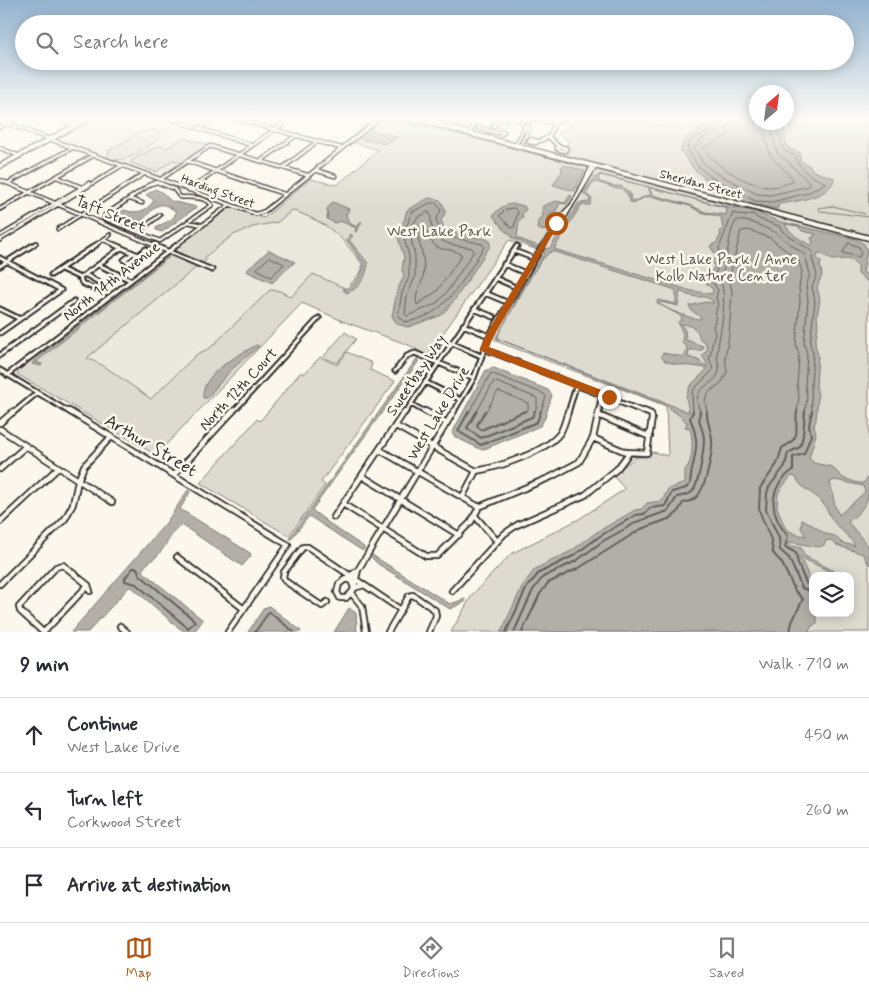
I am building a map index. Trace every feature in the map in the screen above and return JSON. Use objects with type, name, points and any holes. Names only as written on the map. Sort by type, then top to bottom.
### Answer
[{"type":"main road","points":[[0,165],[30,148]]},
{"type":"main road","points":[[0,165],[31,148]]},
{"type":"main road","name":"Sheridan Street","points":[[526,148],[869,238]]},
{"type":"street","points":[[1,148],[17,155]]},
{"type":"street","points":[[8,183],[70,148]]},
{"type":"street","name":"Harding Street","points":[[76,148],[253,214],[260,214],[285,195]]},
{"type":"street","points":[[160,179],[206,148]]},
{"type":"street","points":[[219,148],[308,176]]},
{"type":"street","points":[[189,190],[246,148]]},
{"type":"street","points":[[262,161],[279,148]]},
{"type":"street","points":[[283,168],[308,148]]},
{"type":"street","points":[[187,161],[285,195],[341,148]]},
{"type":"street","points":[[0,210],[94,156]]},
{"type":"street","points":[[57,203],[121,165]]},
{"type":"street","points":[[0,238],[121,165]]},
{"type":"street","name":"West Lake Drive","points":[[353,591],[358,570],[474,378],[489,336],[541,249],[564,218],[593,166]]},
{"type":"street","points":[[315,170],[335,176]]},
{"type":"street","points":[[58,229],[145,174]]},
{"type":"street","points":[[57,177],[82,187]]},
{"type":"street","name":"Taft Street","points":[[0,180],[212,270]]},
{"type":"street","points":[[194,223],[199,218],[212,203],[198,198],[180,197],[170,187],[154,183],[104,216],[160,241],[187,222],[199,218],[206,222]]},
{"type":"street","points":[[130,199],[142,203]]},
{"type":"street","name":"North 14th Avenue","points":[[7,375],[229,205]]},
{"type":"street","name":"West Lake Drive","points":[[547,240],[560,217],[571,206]]},
{"type":"street","points":[[138,232],[160,215]]},
{"type":"street","points":[[560,217],[564,218]]},
{"type":"street","points":[[187,222],[202,225]]},
{"type":"street","points":[[51,275],[110,235]]},
{"type":"street","points":[[103,240],[138,255]]},
{"type":"street","points":[[0,266],[36,243]]},
{"type":"street","name":"Sweetbay Way","points":[[334,516],[439,363],[516,246]]},
{"type":"street","points":[[80,278],[122,248]]},
{"type":"street","points":[[133,253],[124,260],[129,262],[146,249]]},
{"type":"street","points":[[514,251],[530,257]]},
{"type":"street","points":[[0,258],[61,290],[0,333]]},
{"type":"street","points":[[504,264],[523,272]]},
{"type":"street","points":[[99,265],[130,280]]},
{"type":"street","points":[[60,269],[80,278],[82,283],[95,289],[102,284],[85,275]]},
{"type":"street","points":[[495,278],[514,286]]},
{"type":"street","points":[[485,293],[504,301]]},
{"type":"street","points":[[0,355],[74,301]]},
{"type":"street","points":[[0,309],[20,319]]},
{"type":"street","points":[[474,309],[494,317]]},
{"type":"street","name":"North 12th Court","points":[[174,475],[318,318]]},
{"type":"street","points":[[463,326],[489,336]]},
{"type":"street","points":[[452,343],[481,356]]},
{"type":"street","points":[[484,349],[651,414],[648,453],[637,455],[629,453],[592,438]]},
{"type":"street","points":[[395,371],[410,354],[415,353],[474,378]]},
{"type":"street","name":"Arthur Street","points":[[0,370],[284,541],[288,545],[244,609]]},
{"type":"street","points":[[425,382],[460,400]]},
{"type":"street","points":[[396,426],[476,471],[490,468],[552,442],[564,427],[576,386]]},
{"type":"street","points":[[0,423],[37,393]]},
{"type":"street","points":[[343,504],[431,558],[437,556],[459,534],[479,507],[573,467],[586,454],[592,438],[602,396]]},
{"type":"street","points":[[411,404],[447,422]]},
{"type":"street","points":[[598,415],[650,437]]},
{"type":"street","points":[[0,429],[112,502]]},
{"type":"street","points":[[0,584],[65,519],[73,504],[78,481],[87,461],[111,437]]},
{"type":"street","points":[[0,469],[25,447]]},
{"type":"street","points":[[380,450],[463,496],[479,507]]},
{"type":"street","points":[[452,591],[497,541],[517,525],[585,495],[617,469],[629,453]]},
{"type":"street","points":[[0,522],[58,468]]},
{"type":"street","points":[[463,496],[476,471]]},
{"type":"street","points":[[362,476],[459,534]]},
{"type":"street","points":[[474,516],[497,541]]},
{"type":"street","points":[[327,602],[322,606],[285,581],[283,577],[284,572],[304,547],[308,547],[400,610]]},
{"type":"street","points":[[177,557],[244,609],[228,632]]},
{"type":"street","points":[[88,585],[44,632],[19,607],[59,565],[63,565],[88,585],[90,591]]},
{"type":"street","points":[[341,569],[343,581],[337,588],[340,598],[346,598],[353,591],[364,585]]},
{"type":"street","name":"West Lake Drive","points":[[343,581],[358,570]]},
{"type":"street","points":[[343,581],[351,580],[353,591],[362,606],[366,632]]},
{"type":"street","points":[[388,632],[409,596],[412,595],[435,610],[436,616],[429,632]]},
{"type":"street","points":[[120,626],[127,632]]},
{"type":"shaded area","points":[[80,148],[203,148],[160,178]]},
{"type":"shaded area","points":[[292,210],[316,219],[333,229],[362,264],[362,270],[347,289],[313,274],[291,297],[280,291],[270,290],[210,348],[197,354],[151,399],[104,366],[87,358],[233,235],[253,227],[278,222]]},
{"type":"green space","points":[[113,148],[145,148],[135,155],[120,160],[107,157],[109,151]]},
{"type":"green space","points":[[153,148],[202,148],[182,163],[173,160],[156,172],[131,163],[132,160]]},
{"type":"green space","name":"West Lake Park / Anne Kolb Nature Center","points":[[373,148],[513,148],[562,161],[570,148],[869,148],[869,632],[451,632],[472,595],[511,554],[579,519],[625,489],[612,475],[636,457],[646,457],[653,452],[668,456],[666,406],[496,341],[493,338],[543,252],[509,240],[427,356],[409,345],[345,322],[302,303],[156,455],[17,374],[19,370],[169,253],[198,266],[87,358],[104,366],[151,399],[197,354],[210,348],[270,290],[280,291],[291,297],[313,274],[347,289],[362,270],[362,264],[332,230],[292,210],[278,222],[253,227],[233,235],[205,257],[206,260],[202,263],[173,250],[231,207],[264,218],[310,179],[337,185],[378,150]]},
{"type":"green space","points":[[345,332],[356,339],[337,363],[325,358],[324,356]]},
{"type":"green space","points":[[347,352],[372,363],[370,370],[395,381],[321,482],[325,485],[289,536],[200,483],[257,419],[260,421],[300,373],[305,373],[320,357],[337,365]]},
{"type":"water","points":[[681,148],[790,148],[800,153],[800,160],[811,167],[813,171],[834,178],[832,184],[820,194],[802,200],[779,204],[777,209],[759,205],[758,213],[777,221],[856,239],[864,244],[867,251],[863,271],[869,279],[869,283],[858,274],[858,267],[853,261],[847,259],[832,260],[821,253],[817,254],[817,259],[822,262],[820,264],[822,275],[817,287],[820,300],[815,344],[818,355],[816,385],[818,397],[814,425],[816,434],[809,458],[814,463],[832,467],[843,478],[858,483],[863,483],[869,476],[869,491],[866,502],[860,511],[848,522],[869,547],[869,565],[863,554],[836,545],[833,541],[827,540],[824,545],[819,547],[790,542],[789,545],[801,548],[805,556],[836,572],[831,572],[800,557],[809,577],[809,617],[817,618],[817,623],[811,627],[809,632],[501,632],[523,585],[535,569],[571,551],[597,532],[635,510],[642,509],[647,503],[662,501],[668,489],[685,483],[685,470],[690,461],[692,450],[690,428],[685,427],[687,423],[665,405],[513,345],[689,412],[686,397],[690,386],[708,368],[675,364],[665,361],[661,356],[663,353],[684,357],[687,347],[682,343],[683,334],[678,322],[682,320],[681,316],[664,307],[685,316],[701,319],[689,306],[705,302],[714,303],[706,297],[690,296],[680,291],[678,306],[661,302],[659,304],[662,306],[657,303],[658,300],[676,304],[676,290],[552,251],[545,256],[534,271],[545,252],[512,238],[511,234],[506,232],[493,216],[507,205],[524,206],[526,209],[522,214],[523,218],[519,221],[517,238],[546,249],[550,248],[579,203],[589,202],[590,199],[583,193],[600,174],[714,204],[748,210],[749,203],[734,198],[729,191],[708,181],[694,169],[681,151]],"holes":[[[600,175],[648,187],[651,195],[632,200],[630,199],[631,194],[621,186],[613,186],[598,181]],[[596,182],[621,188],[628,195],[630,202],[635,203],[645,197],[654,197],[690,206],[700,212],[721,217],[723,230],[719,231],[721,234],[717,242],[710,246],[717,257],[708,260],[715,266],[706,276],[707,284],[713,290],[712,294],[692,291],[554,249],[581,205],[590,205],[592,199],[586,194],[592,183]],[[652,188],[727,208],[726,215],[705,212],[690,205],[653,195],[650,191]],[[785,224],[798,226],[802,231],[816,234],[811,238],[813,243],[811,245],[800,239]],[[681,324],[694,328],[700,339],[706,343],[707,350],[702,355],[707,364],[706,366],[698,360],[688,357],[689,350],[702,350],[703,346],[686,340],[685,330]],[[791,476],[796,477],[803,487],[820,500],[834,522],[851,539],[855,546],[842,543],[835,536],[826,534],[806,521],[802,520],[801,528],[806,536],[795,534],[785,528],[777,507],[778,493]],[[835,480],[863,486],[865,492],[839,515],[830,482]]]},
{"type":"water","points":[[564,165],[585,171],[574,191],[553,185],[562,171],[561,167]]},
{"type":"water","points":[[155,189],[162,192],[171,201],[197,207],[162,232],[156,230],[156,228],[171,220],[176,212],[169,207],[158,205],[139,222],[117,215],[124,210],[137,212],[148,207],[154,200],[146,195]]},
{"type":"water","points":[[570,195],[572,196],[567,204],[560,203],[556,211],[551,213],[545,231],[537,229],[538,221],[543,216],[543,206],[556,201],[565,203]]},
{"type":"water","points":[[429,198],[440,200],[444,207],[445,212],[441,220],[445,231],[486,239],[490,241],[490,246],[456,298],[442,315],[408,327],[397,324],[392,316],[397,291],[404,276],[402,270],[404,257],[396,231],[404,221],[407,210]]},
{"type":"water","points":[[333,202],[349,209],[346,215],[349,223],[357,227],[362,222],[356,232],[356,228],[340,221],[335,223],[327,219],[328,212],[326,210]]},
{"type":"water","points":[[351,234],[353,236],[349,240],[368,263],[362,281],[347,293],[343,290],[350,287],[357,280],[364,264],[346,239]]},
{"type":"water","points":[[269,250],[295,262],[272,283],[246,271]]},
{"type":"water","points":[[169,257],[36,362],[42,364],[41,366],[32,364],[36,358],[134,283],[132,282],[138,278],[140,279]]},
{"type":"water","points":[[256,345],[259,346],[230,371],[207,398],[203,398],[204,389],[214,373]]},
{"type":"water","points":[[418,357],[418,362],[312,510],[364,547],[364,550],[361,550],[309,516],[291,539],[289,539]]},
{"type":"water","points":[[494,368],[548,390],[552,395],[545,418],[540,426],[482,450],[455,437],[452,433],[486,370]]},
{"type":"water","points":[[188,490],[190,492],[180,509],[250,553],[251,556],[242,566],[182,525],[174,532],[156,557],[145,566],[142,571],[203,620],[194,632],[186,632],[179,628],[133,588],[129,587],[88,632],[71,632],[166,523]]},
{"type":"water","points":[[372,555],[450,604],[465,599],[465,602],[450,609],[378,564],[372,558]]},
{"type":"water","points":[[269,606],[301,632],[248,632],[264,608]]},
{"type":"water","points":[[349,608],[356,613],[357,632],[334,632]]},
{"type":"waterway","points":[[868,192],[869,206]]},
{"type":"waterway","points":[[865,214],[833,206],[818,208],[820,211],[869,217]]},
{"type":"route","points":[[556,223],[489,336],[484,349],[602,396],[609,397]]},
{"type":"park label","name":"West Lake Park","points":[[439,231]]}]
